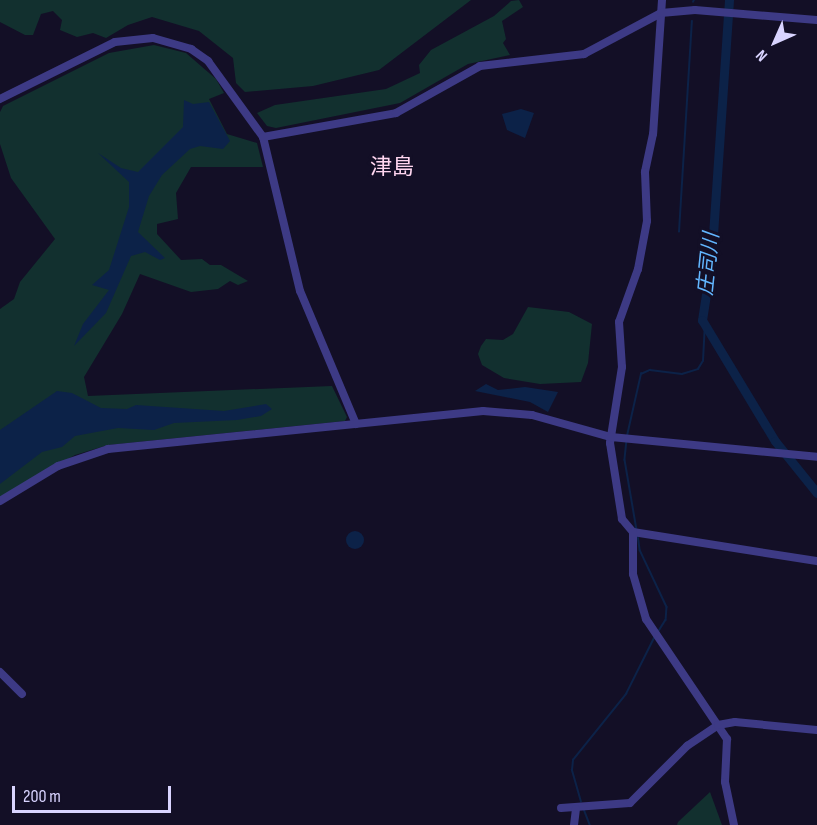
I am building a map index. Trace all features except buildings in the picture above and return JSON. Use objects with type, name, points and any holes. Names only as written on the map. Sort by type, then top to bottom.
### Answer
[{"type":"street","points":[[662,0],[653,134],[645,172],[647,221],[638,269],[619,322],[622,368],[610,437],[622,519],[633,532],[633,574],[646,619],[718,725],[728,746],[725,782],[734,825]]},
{"type":"street","points":[[262,135],[396,113],[480,66],[584,54],[661,13],[723,12],[817,20]]},
{"type":"street","points":[[0,99],[94,52],[136,38],[171,41],[191,49],[223,77],[262,135],[300,291],[356,424]]},
{"type":"street","points":[[0,501],[58,466],[108,449],[511,411],[610,437],[817,457]]},
{"type":"street","points":[[633,532],[817,561]]},
{"type":"street","points":[[0,672],[22,694]]},
{"type":"street","points":[[561,808],[576,809],[630,803],[680,752],[718,725],[735,722],[817,730]]},
{"type":"street","points":[[574,825],[576,809]]},
{"type":"green space","points":[[0,0],[471,0],[379,70],[313,86],[245,92],[236,83],[233,58],[199,31],[152,17],[128,25],[106,38],[93,33],[77,37],[60,30],[62,20],[53,11],[41,14],[33,35],[25,35],[0,22]]},
{"type":"green space","points":[[519,0],[523,7],[502,21],[506,39],[503,43],[510,55],[468,64],[400,103],[276,128],[267,126],[257,113],[275,105],[386,89],[420,73],[419,65],[431,50],[494,16],[511,1]]},
{"type":"green space","points":[[154,45],[186,53],[216,79],[224,93],[209,99],[227,134],[257,143],[263,167],[191,167],[176,193],[178,219],[157,224],[157,234],[181,260],[202,259],[210,265],[221,265],[248,281],[238,285],[230,281],[218,289],[191,292],[140,274],[122,314],[84,377],[88,396],[332,386],[347,417],[345,421],[108,445],[75,455],[0,497],[0,309],[14,299],[20,282],[55,239],[11,178],[0,144],[0,112],[3,106],[109,53]]},
{"type":"green space","points":[[528,307],[569,312],[592,324],[588,363],[581,382],[540,384],[504,378],[482,365],[478,354],[486,339],[503,340],[513,334]]},
{"type":"green space","points":[[710,792],[722,825],[677,825],[678,822]]},
{"type":"water","points":[[184,100],[193,104],[209,102],[230,141],[223,149],[200,146],[190,149],[162,175],[149,196],[138,232],[165,258],[160,260],[145,252],[131,256],[106,313],[74,346],[83,324],[109,290],[92,285],[109,270],[129,207],[129,182],[98,153],[121,168],[138,172],[183,127]]},
{"type":"water","points":[[521,109],[534,113],[525,138],[507,130],[502,114]]},
{"type":"water","points":[[486,384],[498,390],[525,387],[558,392],[548,412],[530,402],[475,391]]},
{"type":"water","points":[[57,391],[72,393],[101,408],[127,409],[136,405],[224,411],[266,404],[272,409],[261,416],[237,420],[174,423],[154,430],[118,428],[75,436],[62,447],[42,452],[0,484],[0,430]]},
{"type":"water","points":[[351,531],[359,531],[364,536],[362,547],[351,549],[346,544],[346,536]]},
{"type":"waterway","name":"庄司川","points":[[729,0],[711,262],[702,320],[775,441],[817,493]]},
{"type":"waterway","points":[[679,232],[692,21]]},
{"type":"waterway","points":[[627,436],[641,374],[650,370],[682,374],[698,369],[703,361],[705,327]]},
{"type":"waterway","points":[[627,440],[625,460],[637,530]]},
{"type":"waterway","points":[[638,535],[640,550],[667,607],[666,620],[658,633]]},
{"type":"waterway","points":[[581,802],[572,770],[573,760],[626,694],[655,636]]},
{"type":"waterway","points":[[584,809],[590,825]]},
{"type":"district","name":"津島","points":[[392,168]]}]
